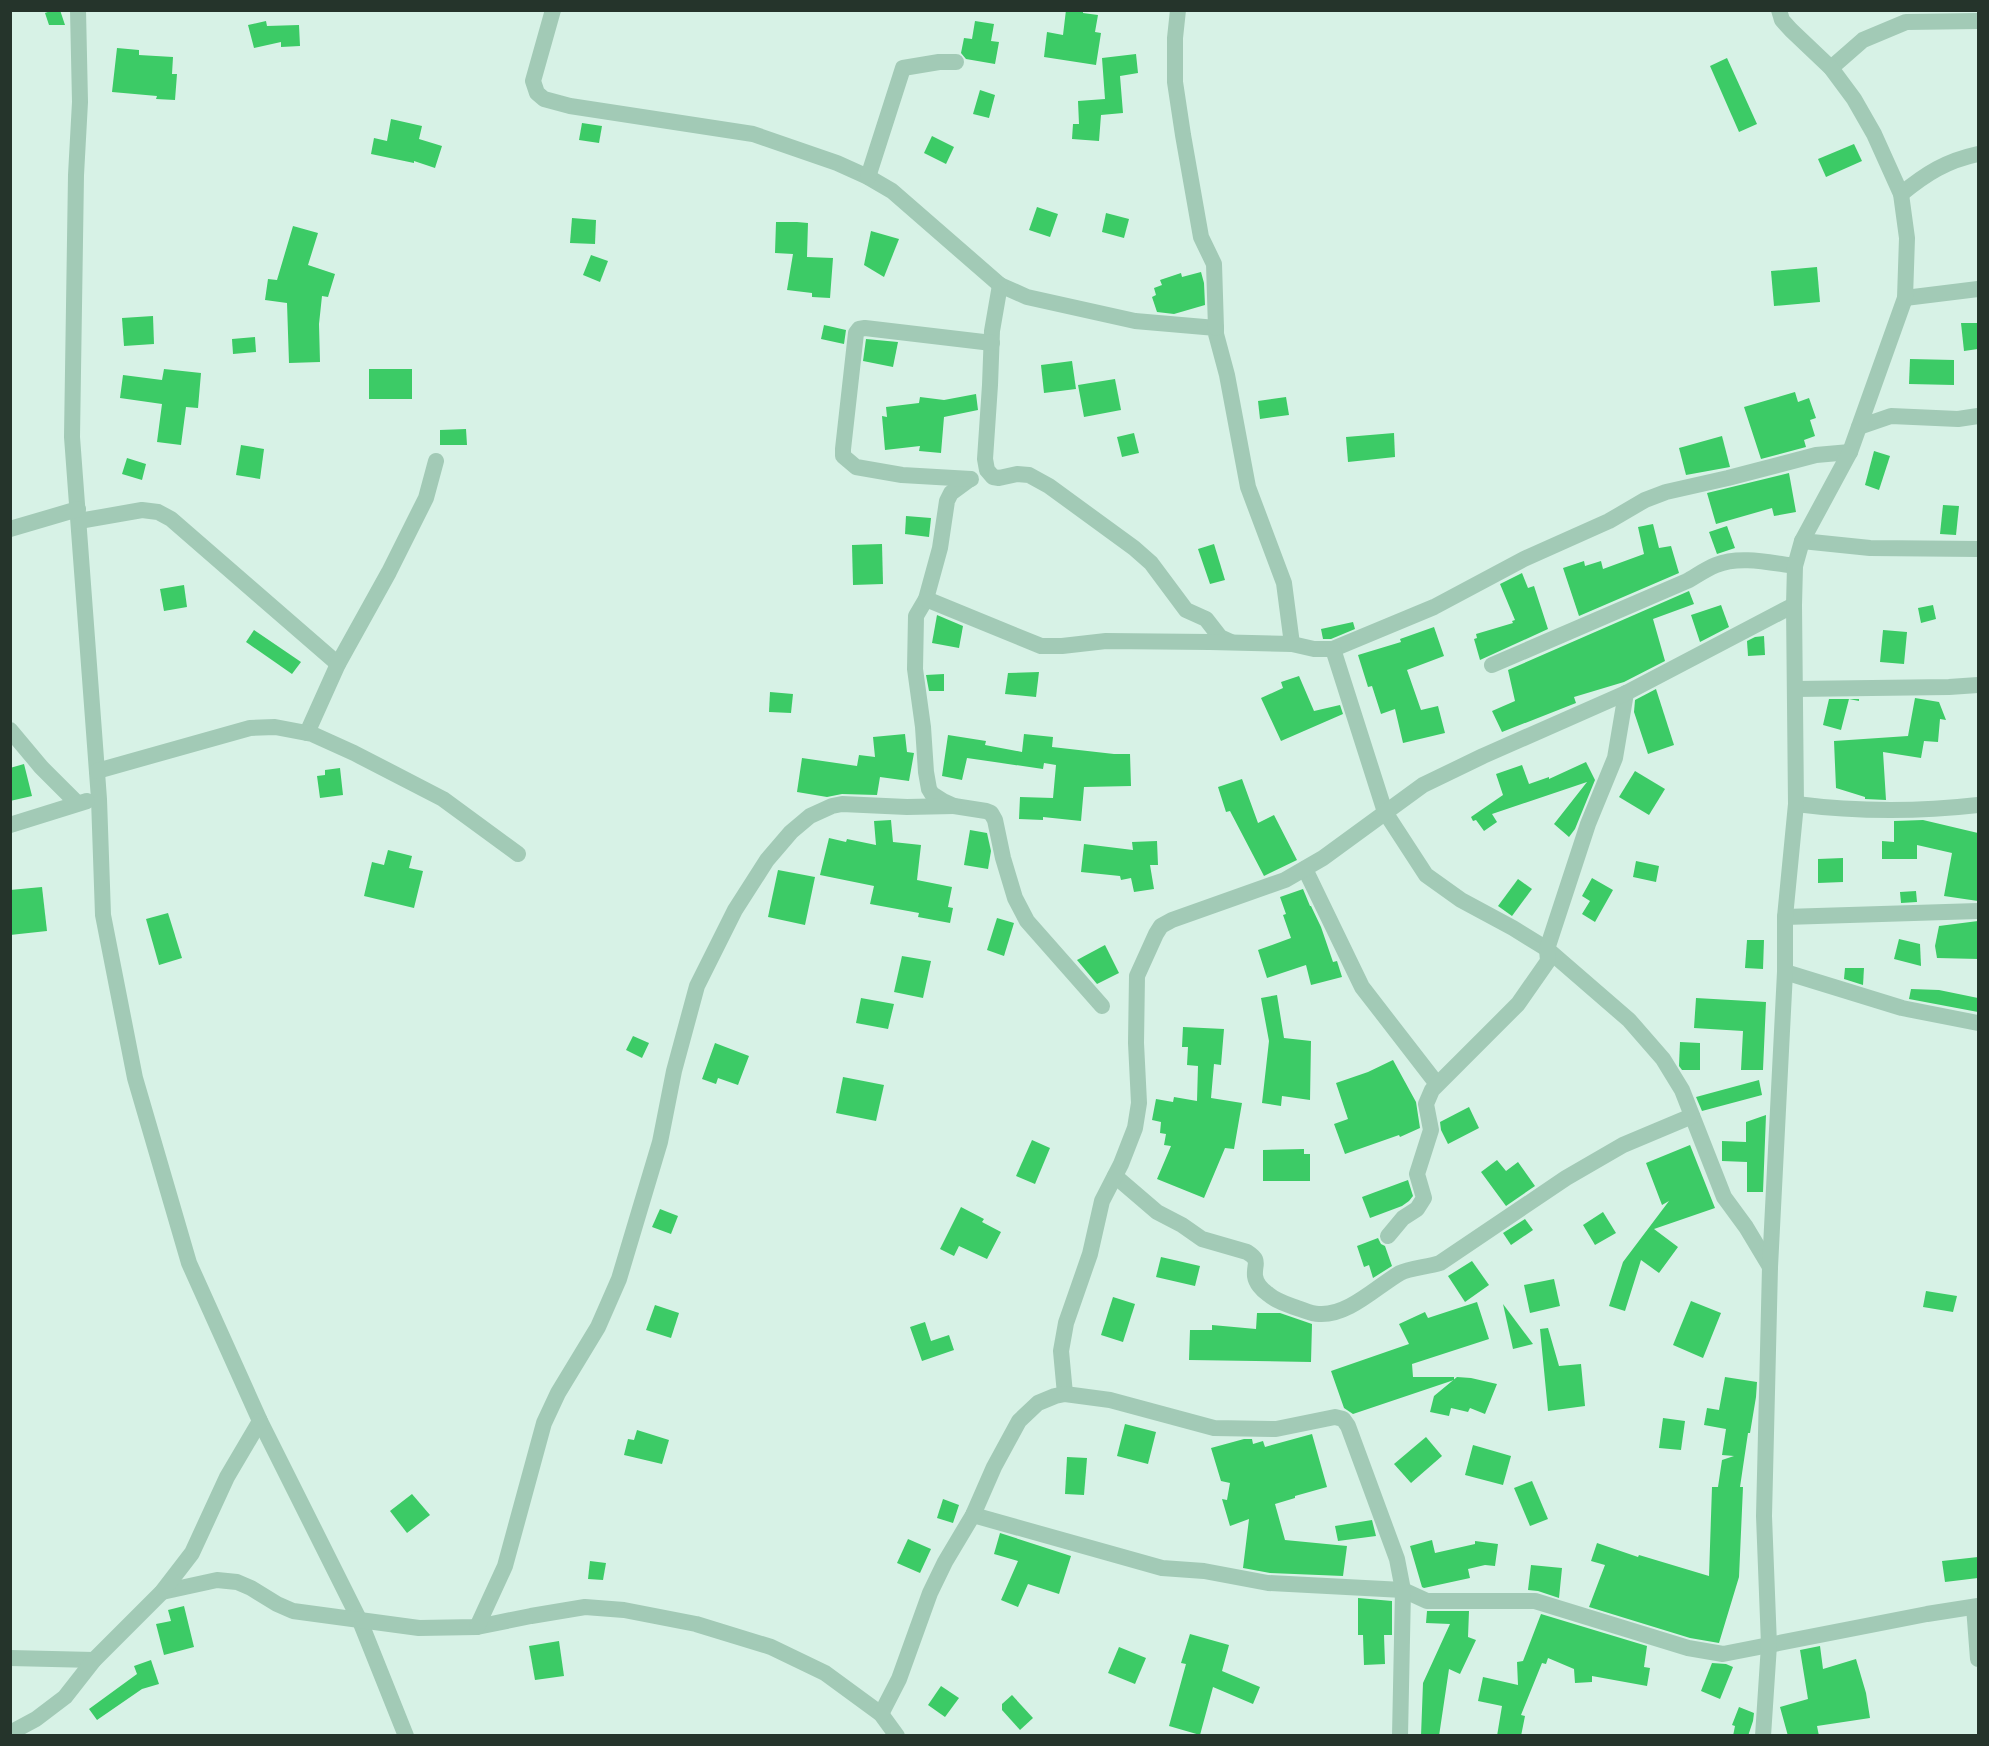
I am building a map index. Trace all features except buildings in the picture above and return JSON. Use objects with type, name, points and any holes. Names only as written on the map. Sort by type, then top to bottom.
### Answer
[{"type":"street","points":[[78,10],[80,102],[75,180],[72,437],[99,799],[103,915],[135,1078],[189,1263],[260,1421],[360,1621],[406,1736]]},
{"type":"street","points":[[553,10],[533,81],[537,93],[544,99],[570,106],[753,135],[837,163],[892,191],[1000,285],[1027,297],[1135,321],[1216,328]]},
{"type":"street","points":[[1178,10],[1175,38],[1175,82],[1201,237],[1214,264],[1216,334],[1227,375],[1248,487],[1284,583],[1292,644]]},
{"type":"street","points":[[1763,1736],[1769,1645],[1764,1516],[1770,1267],[1785,972],[1785,917],[1796,804],[1794,605],[1796,566],[1802,541],[1850,452],[1905,298],[1907,238],[1901,194],[1874,134],[1854,99],[1831,68],[1782,20],[1779,10]]},
{"type":"street","points":[[1831,68],[1863,40],[1906,22],[1970,17]]},
{"type":"street","points":[[868,177],[903,68],[939,62],[956,62]]},
{"type":"street","points":[[1901,194],[1924,174],[1963,157],[1978,154]]},
{"type":"street","points":[[993,477],[987,470],[985,459],[992,331],[1000,285]]},
{"type":"street","points":[[1905,298],[1978,289]]},
{"type":"street","points":[[992,343],[860,329],[856,333],[843,456],[856,467],[902,475],[970,479],[1029,475],[1049,486],[1134,548],[1151,563],[1186,610],[1206,619],[1220,637],[1231,642]]},
{"type":"street","points":[[1859,427],[1891,416],[1958,419],[1978,416]]},
{"type":"street","points":[[926,599],[1041,646],[1106,641],[1231,642],[1292,644],[1314,649],[1333,649],[1434,607],[1524,559],[1609,521],[1645,500],[1666,492],[1816,455],[1850,452]]},
{"type":"street","points":[[307,733],[338,664],[389,572],[426,498],[436,461]]},
{"type":"street","points":[[954,806],[932,794],[929,789],[915,659],[916,616],[926,599],[940,548],[947,501],[951,493],[970,479]]},
{"type":"street","points":[[10,529],[79,515],[142,510],[158,512],[171,519],[338,664]]},
{"type":"street","points":[[1802,541],[1870,548],[1978,549]]},
{"type":"street","points":[[1492,665],[1687,581],[1716,565],[1731,561],[1752,561],[1796,566]]},
{"type":"street","points":[[1065,1394],[1061,1351],[1066,1323],[1090,1254],[1102,1201],[1135,1128],[1139,1103],[1136,1043],[1137,976],[1161,926],[1285,880],[1305,869],[1423,785],[1626,693],[1794,605]]},
{"type":"street","points":[[1333,649],[1385,812],[1426,875],[1461,900],[1547,949],[1629,1020],[1662,1059],[1682,1090],[1724,1197],[1746,1227],[1770,1267]]},
{"type":"street","points":[[1795,689],[1978,685]]},
{"type":"street","points":[[1388,1236],[1403,1218],[1417,1209],[1424,1198],[1417,1174],[1431,1128],[1426,1102],[1437,1084],[1518,1004],[1548,961],[1547,949],[1588,824],[1615,758],[1626,693]]},
{"type":"street","points":[[97,771],[250,728],[275,728],[307,733],[354,753],[443,799],[518,854]]},
{"type":"street","points":[[10,730],[77,803]]},
{"type":"street","points":[[10,825],[77,803],[99,799]]},
{"type":"street","points":[[477,1627],[505,1566],[544,1423],[558,1393],[598,1327],[619,1279],[660,1142],[674,1071],[697,986],[735,910],[767,860],[792,832],[810,816],[842,804],[908,807],[954,806],[991,813],[1021,911],[1027,921],[1102,1006]]},
{"type":"street","points":[[1796,804],[1845,810],[1932,810],[1978,805]]},
{"type":"street","points":[[1305,869],[1362,987],[1437,1084]]},
{"type":"street","points":[[1785,917],[1978,911]]},
{"type":"street","points":[[1785,972],[1902,1008],[1978,1023]]},
{"type":"street","points":[[1115,1176],[1157,1212],[1202,1239],[1247,1252],[1253,1256],[1256,1261],[1256,1280],[1260,1287],[1279,1302],[1315,1314],[1322,1314],[1336,1311],[1360,1300],[1402,1272],[1428,1268],[1440,1263],[1566,1178],[1623,1145],[1692,1116]]},
{"type":"street","points":[[162,1592],[217,1580],[237,1582],[293,1611],[419,1628],[477,1627],[585,1607],[624,1610],[696,1623],[771,1647],[825,1673],[889,1728],[899,1679],[930,1593],[945,1562],[973,1515],[994,1467],[1019,1421],[1038,1403],[1065,1394],[1110,1400],[1214,1428],[1276,1429],[1335,1417],[1343,1419],[1348,1426],[1397,1559],[1403,1590],[1400,1736]]},
{"type":"street","points":[[10,1733],[36,1719],[65,1697],[94,1660],[162,1592],[192,1554],[227,1477],[260,1421]]},
{"type":"street","points":[[973,1515],[1162,1568],[1204,1571],[1268,1583],[1403,1590],[1427,1601],[1535,1601],[1688,1648],[1723,1654],[1976,1606],[1978,1659]]},
{"type":"street","points":[[10,1658],[94,1660]]}]
